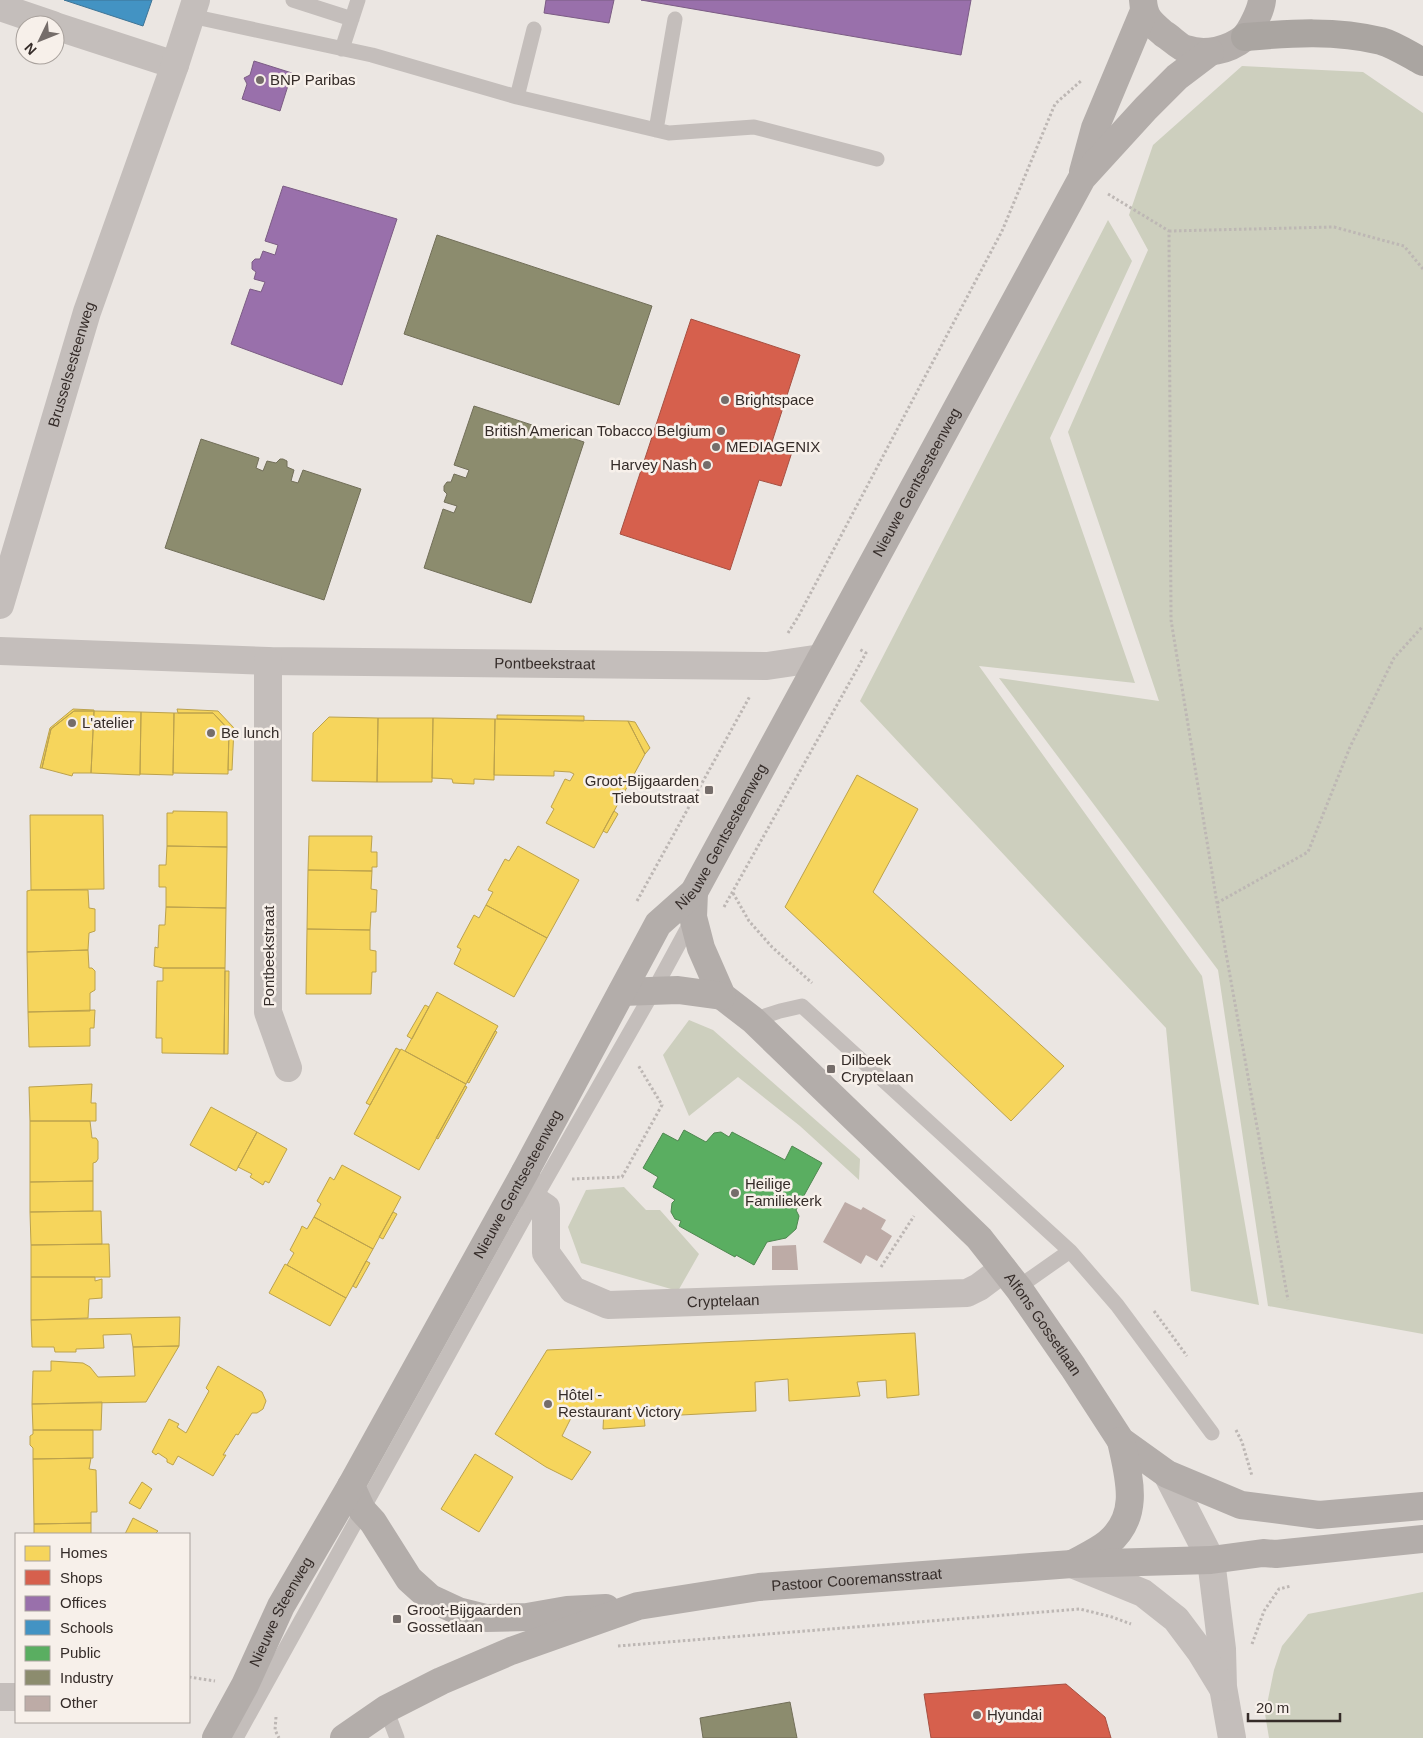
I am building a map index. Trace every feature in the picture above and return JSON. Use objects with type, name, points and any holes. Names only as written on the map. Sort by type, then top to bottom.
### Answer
[{"type":"highway","points":[[1245,37],[1290,33],[1334,33],[1382,42],[1423,62]]},
{"type":"main road","points":[[1144,5],[1151,23],[1186,49],[1210,52],[1228,47],[1245,37],[1258,14],[1262,0]]},
{"type":"main road","name":"Nieuwe Gentsesteenweg","points":[[1082,178],[1095,128],[1144,5]]},
{"type":"main road","name":"Nieuwe Gentsesteenweg","points":[[357,1498],[525,1172],[658,924],[694,905],[821,658],[1082,178],[1177,77],[1210,52]]},
{"type":"main road","points":[[694,905],[701,948],[722,996]]},
{"type":"main road","points":[[622,992],[678,990],[722,996]]},
{"type":"main road","name":"Alfons Gossetlaan","points":[[722,996],[753,1020],[979,1238],[1011,1279],[1073,1367],[1121,1442],[1167,1474],[1241,1505],[1319,1515],[1423,1506]]},
{"type":"main road","points":[[1072,1564],[1108,1544],[1121,1529],[1128,1514],[1131,1496],[1121,1442]]},
{"type":"main road","points":[[357,1498],[409,1580],[430,1598],[458,1611],[486,1618],[527,1617],[567,1610],[638,1606]]},
{"type":"main road","name":"Nieuwe Steenweg","points":[[216,1738],[245,1685],[281,1606],[357,1498]]},
{"type":"main road","points":[[1211,1560],[1262,1553],[1276,1554],[1423,1540]]},
{"type":"main road","name":"Pastoor Cooremansstraat","points":[[386,1709],[441,1681],[511,1651],[638,1606],[759,1587],[1072,1564],[1211,1560]]},
{"type":"main road","points":[[344,1738],[386,1709]]},
{"type":"street","points":[[0,7],[24,15]]},
{"type":"street","name":"Brusselsesteenweg","points":[[0,605],[87,312],[175,66],[193,8]]},
{"type":"street","points":[[65,29],[175,66]]},
{"type":"street","name":"Pontbeekstraat","points":[[0,651],[268,661],[767,666],[821,658]]},
{"type":"street","name":"Pontbeekstraat","points":[[268,661],[268,1012],[288,1068]]},
{"type":"street","name":"Cryptelaan","points":[[525,1172],[534,1200],[546,1208],[546,1253],[573,1290],[608,1305],[967,1293],[979,1287],[1011,1279]]},
{"type":"street","points":[[1167,1474],[1211,1560],[1222,1649],[1223,1687],[1232,1738]]},
{"type":"street","points":[[1072,1564],[1143,1593],[1176,1619],[1200,1651],[1223,1687]]},
{"type":"street","points":[[0,1697],[15,1696]]},
{"type":"lane","points":[[293,0],[352,19]]},
{"type":"lane","points":[[342,48],[358,0]]},
{"type":"lane","points":[[193,8],[372,55],[517,97],[669,134],[754,127],[877,159]]},
{"type":"lane","points":[[656,130],[676,19]]},
{"type":"lane","points":[[517,97],[534,29]]},
{"type":"lane","points":[[236,1738],[357,1498],[534,1200],[654,990],[694,905]]},
{"type":"lane","points":[[753,1020],[780,1010],[802,1006],[1070,1251],[1117,1306],[1212,1433]]},
{"type":"lane","points":[[1011,1279],[1030,1279],[1070,1251]]},
{"type":"lane","points":[[386,1709],[397,1738]]},
{"type":"path","points":[[798,617],[1002,231],[1055,104],[1085,78]]},
{"type":"path","points":[[1082,178],[1169,231],[1334,227],[1404,246],[1423,269]]},
{"type":"path","points":[[1169,231],[1171,620],[1217,903],[1288,1300]]},
{"type":"path","points":[[1217,903],[1308,852],[1350,747],[1394,658],[1423,626]]},
{"type":"path","points":[[564,1180],[622,1177],[662,1105],[637,1063]]},
{"type":"path","points":[[861,1297],[931,1190]]},
{"type":"path","points":[[1222,1649],[1253,1644],[1264,1611],[1278,1590],[1291,1586]]},
{"type":"path","points":[[613,1647],[1080,1609],[1136,1625]]},
{"type":"green space","points":[[1242,66],[1363,72],[1423,113],[1423,1334],[1268,1306],[1218,970],[999,678],[1159,701],[1068,432],[1148,250],[1129,215],[1153,145]]},
{"type":"green space","points":[[1108,220],[1132,261],[1050,438],[1135,683],[979,666],[1202,976],[1259,1305],[1191,1291],[1166,1028],[860,701]]},
{"type":"green space","points":[[689,1020],[713,1030],[860,1159],[859,1180],[800,1126],[738,1077],[689,1116],[663,1055]]},
{"type":"green space","points":[[624,1187],[646,1210],[660,1210],[699,1254],[678,1291],[581,1263],[568,1227],[586,1190]]},
{"type":"green space","points":[[1423,1592],[1423,1738],[1269,1738],[1265,1714],[1274,1670],[1282,1646],[1308,1614]]},
{"type":"building: Homes","points":[[73,709],[94,711],[74,711],[51,729],[42,768],[40,768],[50,728]]},
{"type":"building: Homes","points":[[177,709],[218,711],[234,728],[232,770],[228,770],[229,730],[213,713],[178,713]]},
{"type":"building: Homes","points":[[74,711],[94,711],[91,773],[73,773],[72,776],[42,768],[51,729]]},
{"type":"building: Homes","points":[[94,711],[141,712],[140,775],[91,773]]},
{"type":"building: Homes","points":[[141,712],[174,713],[173,775],[140,774]]},
{"type":"building: Homes","points":[[174,713],[213,713],[229,730],[228,774],[173,773]]},
{"type":"building: Homes","points":[[497,715],[584,716],[584,721],[497,719]]},
{"type":"building: Homes","points":[[329,717],[378,718],[377,782],[312,781],[313,733]]},
{"type":"building: Homes","points":[[378,718],[433,718],[432,782],[377,782]]},
{"type":"building: Homes","points":[[433,718],[495,719],[494,780],[474,779],[474,784],[453,783],[452,779],[432,778]]},
{"type":"building: Homes","points":[[495,719],[628,721],[645,754],[594,848],[546,823],[554,809],[551,807],[565,779],[570,781],[574,774],[554,771],[554,776],[494,775]]},
{"type":"building: Homes","points":[[628,721],[635,722],[650,748],[645,754]]},
{"type":"building: Homes","points":[[857,775],[918,809],[873,892],[1064,1066],[1011,1121],[785,907]]},
{"type":"building: Homes","points":[[173,811],[227,812],[227,847],[167,846],[167,813],[173,813]]},
{"type":"building: Homes","points":[[614,811],[618,814],[607,833],[603,831]]},
{"type":"building: Homes","points":[[30,815],[103,815],[104,889],[31,890]]},
{"type":"building: Homes","points":[[309,836],[372,836],[371,852],[377,852],[377,867],[372,867],[372,871],[308,870]]},
{"type":"building: Homes","points":[[167,846],[227,847],[226,908],[166,907],[166,887],[159,887],[159,865],[166,865]]},
{"type":"building: Homes","points":[[518,846],[579,880],[547,938],[486,905],[493,892],[488,890],[505,859],[509,861]]},
{"type":"building: Homes","points":[[308,870],[372,871],[371,889],[377,890],[376,912],[371,912],[370,930],[307,929]]},
{"type":"building: Homes","points":[[88,890],[89,908],[95,909],[95,931],[89,933],[88,950],[27,952],[27,891]]},
{"type":"building: Homes","points":[[486,905],[547,938],[514,997],[454,964],[461,949],[457,947],[474,915],[479,918]]},
{"type":"building: Homes","points":[[166,907],[226,908],[225,968],[163,968],[154,966],[155,947],[158,948],[159,925],[165,925]]},
{"type":"building: Homes","points":[[307,929],[370,930],[370,950],[376,951],[376,972],[372,972],[371,994],[306,994]]},
{"type":"building: Homes","points":[[88,950],[89,968],[95,971],[95,990],[90,993],[90,1011],[28,1012],[27,952]]},
{"type":"building: Homes","points":[[163,968],[225,968],[224,1054],[162,1053],[162,1038],[156,1038],[157,981],[163,981]]},
{"type":"building: Homes","points":[[225,971],[229,971],[228,1054],[224,1054]]},
{"type":"building: Homes","points":[[437,992],[498,1026],[466,1084],[405,1051]]},
{"type":"building: Homes","points":[[425,1005],[429,1007],[412,1039],[407,1036]]},
{"type":"building: Homes","points":[[95,1010],[94,1028],[90,1028],[90,1046],[29,1047],[28,1012]]},
{"type":"building: Homes","points":[[495,1031],[497,1032],[469,1083],[467,1082]]},
{"type":"building: Homes","points":[[396,1048],[400,1050],[370,1105],[366,1103]]},
{"type":"building: Homes","points":[[401,1049],[466,1084],[419,1170],[354,1134]]},
{"type":"building: Homes","points":[[92,1084],[91,1103],[96,1103],[96,1121],[30,1121],[29,1087]]},
{"type":"building: Homes","points":[[465,1086],[467,1087],[438,1139],[436,1138]]},
{"type":"building: Homes","points":[[211,1107],[257,1132],[236,1171],[190,1145]]},
{"type":"building: Homes","points":[[30,1121],[90,1121],[92,1138],[96,1138],[98,1141],[98,1159],[93,1163],[93,1181],[30,1182]]},
{"type":"building: Homes","points":[[257,1132],[287,1149],[269,1183],[265,1181],[263,1185],[250,1177],[252,1174],[238,1167]]},
{"type":"building: Homes","points":[[342,1165],[401,1197],[373,1249],[314,1217],[321,1204],[317,1201],[330,1177],[334,1180]]},
{"type":"building: Homes","points":[[93,1181],[93,1211],[30,1212],[30,1182]]},
{"type":"building: Homes","points":[[101,1211],[102,1244],[31,1245],[30,1212]]},
{"type":"building: Homes","points":[[393,1212],[397,1214],[383,1239],[379,1237]]},
{"type":"building: Homes","points":[[314,1217],[373,1249],[346,1298],[287,1265],[294,1253],[290,1250],[302,1226],[307,1229]]},
{"type":"building: Homes","points":[[109,1244],[110,1277],[31,1277],[31,1245]]},
{"type":"building: Homes","points":[[366,1261],[370,1263],[356,1288],[353,1286]]},
{"type":"building: Homes","points":[[285,1264],[346,1298],[330,1326],[269,1293]]},
{"type":"building: Homes","points":[[31,1277],[95,1277],[95,1281],[102,1279],[102,1298],[89,1299],[88,1318],[31,1320]]},
{"type":"building: Homes","points":[[180,1317],[179,1346],[133,1347],[131,1334],[103,1335],[104,1348],[76,1349],[76,1352],[55,1352],[54,1347],[32,1347],[31,1320]]},
{"type":"building: Homes","points":[[915,1333],[919,1395],[887,1398],[886,1380],[857,1382],[860,1396],[789,1401],[788,1379],[755,1382],[756,1411],[644,1417],[645,1426],[603,1429],[604,1409],[573,1414],[562,1436],[591,1452],[572,1480],[546,1467],[495,1434],[547,1350]]},
{"type":"building: Homes","points":[[179,1346],[146,1402],[32,1404],[33,1371],[51,1371],[51,1361],[83,1363],[90,1367],[98,1377],[135,1376],[133,1347]]},
{"type":"building: Homes","points":[[218,1366],[262,1392],[266,1401],[263,1409],[257,1413],[252,1413],[238,1435],[236,1434],[213,1476],[178,1456],[173,1465],[158,1453],[156,1455],[152,1452],[169,1419],[179,1424],[177,1427],[186,1433],[209,1391],[206,1388]]},
{"type":"building: Homes","points":[[102,1402],[101,1430],[33,1430],[32,1404]]},
{"type":"building: Homes","points":[[33,1430],[93,1430],[93,1458],[33,1459],[30,1436],[33,1434]]},
{"type":"building: Homes","points":[[475,1454],[513,1477],[479,1532],[441,1509]]},
{"type":"building: Homes","points":[[91,1458],[89,1469],[96,1470],[97,1512],[91,1512],[91,1523],[34,1524],[33,1459]]},
{"type":"building: Homes","points":[[142,1482],[152,1489],[140,1509],[129,1503]]},
{"type":"building: Homes","points":[[133,1518],[158,1531],[156,1533],[126,1533]]},
{"type":"building: Homes","points":[[91,1523],[91,1533],[34,1533],[34,1524]]},
{"type":"building: Shops","name":"Brightspace","points":[[691,319],[800,355],[771,445],[792,452],[781,486],[759,480],[730,570],[620,534]]},
{"type":"building: Shops","points":[[1066,1684],[1105,1717],[1111,1738],[931,1738],[924,1694]]},
{"type":"building: Offices","points":[[546,0],[614,0],[609,23],[544,13]]},
{"type":"building: Offices","points":[[641,0],[971,0],[961,55]]},
{"type":"building: Offices","points":[[254,61],[292,73],[280,111],[242,99],[247,84],[244,78],[250,75]]},
{"type":"building: Offices","points":[[283,186],[397,219],[342,385],[231,344],[250,289],[261,292],[265,282],[254,279],[256,272],[252,269],[252,262],[255,259],[260,259],[263,251],[275,255],[278,245],[265,241]]},
{"type":"building: Schools","points":[[64,0],[152,0],[143,26]]},
{"type":"building: Public","name":"Heilige Familiekerk","points":[[684,1130],[706,1142],[714,1133],[721,1132],[729,1137],[732,1132],[785,1160],[792,1146],[822,1163],[796,1210],[799,1216],[796,1229],[786,1238],[767,1242],[754,1265],[736,1255],[735,1257],[679,1226],[681,1221],[675,1219],[671,1212],[672,1203],[675,1200],[653,1187],[658,1177],[643,1168],[663,1133],[678,1141]]},
{"type":"building: Industry","points":[[437,235],[652,306],[619,405],[404,334]]},
{"type":"building: Industry","points":[[474,406],[584,442],[531,603],[424,568],[443,509],[454,513],[457,506],[444,502],[447,494],[444,491],[444,486],[447,482],[451,482],[454,474],[466,478],[469,470],[454,465]]},
{"type":"building: Industry","points":[[201,439],[259,458],[256,468],[263,471],[267,461],[276,463],[283,459],[287,461],[287,467],[294,470],[291,481],[298,483],[303,470],[361,489],[324,600],[165,548]]},
{"type":"building: Industry","points":[[790,1702],[797,1738],[703,1738],[700,1718]]},
{"type":"building: Other","points":[[845,1202],[861,1210],[863,1207],[886,1220],[881,1229],[892,1236],[877,1261],[866,1255],[861,1264],[823,1242]]},
{"type":"building: Other","points":[[796,1245],[798,1270],[772,1270],[772,1246]]},
{"type":"place","name":"BNP Paribas","points":[[260,80]]},
{"type":"place","name":"Brightspace","points":[[725,400]]},
{"type":"place","name":"British American Tobacco Belgium","points":[[721,431]]},
{"type":"place","name":"MEDIAGENIX","points":[[716,447]]},
{"type":"place","name":"Harvey Nash","points":[[707,465]]},
{"type":"place","name":"L'atelier","points":[[72,723]]},
{"type":"place","name":"Be lunch","points":[[211,733]]},
{"type":"place","name":"Groot-Bijgaarden Tieboutstraat","points":[[709,790]]},
{"type":"place","name":"Dilbeek Cryptelaan","points":[[831,1069]]},
{"type":"place","name":"Heilige Familiekerk","points":[[735,1193]]},
{"type":"place","name":"Hôtel - Restaurant Victory","points":[[548,1404]]},
{"type":"place","name":"Groot-Bijgaarden Gossetlaan","points":[[397,1619]]},
{"type":"place","name":"Hyundai","points":[[977,1715]]}]
